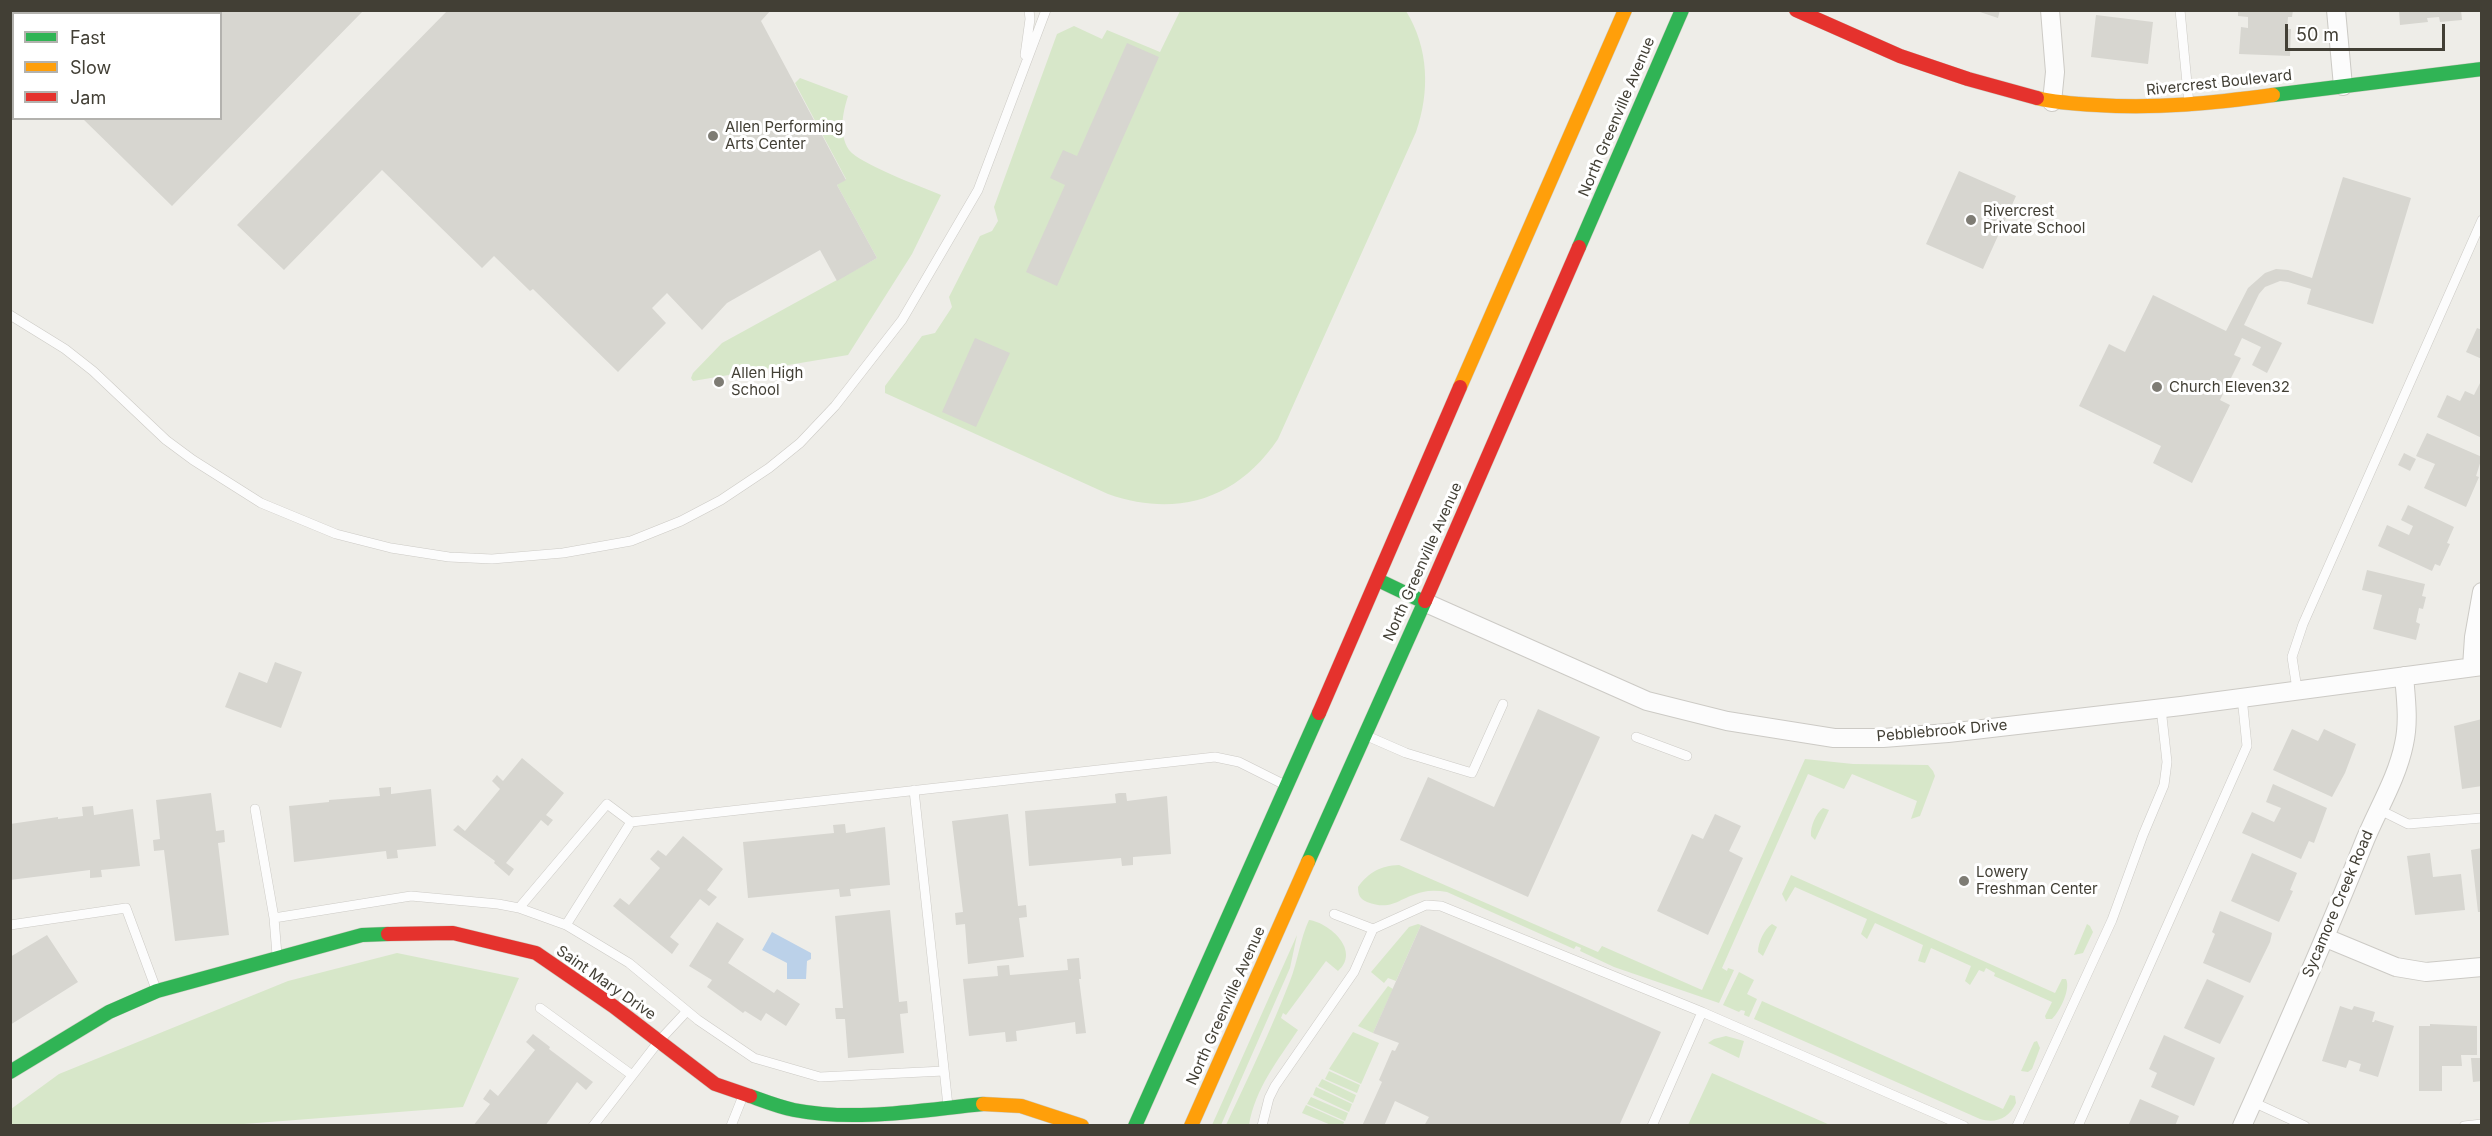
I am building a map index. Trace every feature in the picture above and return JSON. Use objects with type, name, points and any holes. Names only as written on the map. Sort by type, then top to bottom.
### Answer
[{"type":"main road","points":[[1135,1125],[1378,580],[1513,263],[1625,10]]},
{"type":"main road","name":"North Greenville Avenue","points":[[1191,1125],[1425,602],[1682,10]]},
{"type":"main road","name":"Rivercrest Boulevard","points":[[1796,10],[1900,56],[1968,79],[2052,102],[2142,108],[2190,106],[2481,69]]},
{"type":"main road","points":[[1378,580],[1425,602]]},
{"type":"main road","name":"Saint Mary Drive","points":[[10,1072],[109,1012],[157,991],[362,934],[453,933],[536,953],[614,1006],[715,1084],[792,1110],[838,1116],[886,1114],[981,1103],[1021,1106],[1082,1125]]},
{"type":"street","points":[[2050,10],[2055,72],[2052,102]]},
{"type":"street","points":[[2336,10],[2343,86]]},
{"type":"street","points":[[2477,667],[2474,637],[2481,592]]},
{"type":"street","name":"Pebblebrook Drive","points":[[1425,602],[1647,701],[1727,721],[1834,738],[1911,736],[2161,708],[2477,667]]},
{"type":"street","name":"Sycamore Creek Road","points":[[2242,1125],[2326,938],[2378,809],[2394,777],[2404,746],[2408,723],[2404,676]]},
{"type":"street","points":[[2326,938],[2396,967],[2426,972],[2481,967]]},
{"type":"lane","points":[[1018,84],[1030,19],[1029,10]]},
{"type":"lane","points":[[10,315],[65,349],[93,371],[166,440],[193,460],[261,503],[336,534],[391,548],[449,557],[492,559],[563,553],[631,541],[681,521],[721,500],[769,468],[800,443],[835,406],[902,320],[978,190],[1046,10]]},
{"type":"lane","points":[[2180,10],[2190,106]]},
{"type":"lane","points":[[2297,689],[2292,657],[2303,624],[2481,220]]},
{"type":"lane","points":[[2078,1125],[2247,746],[2242,697]]},
{"type":"lane","points":[[1365,735],[1406,753],[1472,773],[1503,704]]},
{"type":"lane","points":[[2018,1125],[2112,920],[2164,785],[2167,762],[2161,708]]},
{"type":"lane","points":[[1636,737],[1687,756]]},
{"type":"lane","points":[[519,908],[607,804],[630,822],[1215,757],[1239,762],[1285,785]]},
{"type":"lane","points":[[914,790],[948,1106]]},
{"type":"lane","points":[[255,809],[274,918],[277,957]]},
{"type":"lane","points":[[2378,809],[2408,824],[2481,818]]},
{"type":"lane","points":[[566,925],[630,822]]},
{"type":"lane","points":[[274,918],[411,896],[519,908],[566,925],[630,963],[687,1011],[754,1058],[820,1077],[944,1071]]},
{"type":"lane","points":[[1262,1125],[1269,1098],[1275,1086],[1354,972],[1373,929],[1426,904],[1441,906],[1702,1012],[1964,1125]]},
{"type":"lane","points":[[10,925],[126,908],[157,991]]},
{"type":"lane","points":[[1334,914],[1373,929]]},
{"type":"lane","points":[[540,1008],[632,1075]]},
{"type":"lane","points":[[594,1125],[658,1041],[687,1011]]},
{"type":"lane","points":[[1652,1125],[1702,1012]]},
{"type":"lane","points":[[731,1125],[743,1093]]},
{"type":"lane","points":[[2253,1102],[2305,1125]]},
{"type":"lane","points":[[2464,1125],[2481,1124]]},
{"type":"green space","points":[[1180,11],[1406,11],[1414,25],[1423,55],[1425,86],[1421,117],[1416,132],[1278,439],[1262,460],[1244,477],[1224,490],[1181,503],[1157,504],[1133,501],[1108,494],[885,393],[885,386],[922,336],[935,333],[952,307],[949,297],[980,236],[992,231],[998,221],[994,207],[1057,34],[1074,26],[1102,39],[1107,30],[1160,52]]},
{"type":"green space","points":[[800,78],[848,96],[843,116],[843,137],[849,150],[855,156],[892,175],[941,195],[912,254],[848,355],[693,381],[691,378],[693,373],[722,343],[877,258],[837,185],[846,179],[795,83]]},
{"type":"green space","points":[[1805,759],[1853,764],[1928,765],[1935,776],[1920,816],[1911,819],[1917,801],[1852,774],[1844,789],[1808,774],[1722,968],[1727,971],[1728,968],[1734,970],[1719,1003],[1614,967],[1580,951],[1581,948],[1576,946],[1574,949],[1447,892],[1423,892],[1390,905],[1376,905],[1367,902],[1359,894],[1358,887],[1366,877],[1381,868],[1399,865],[1598,952],[1602,946],[1702,990]]},
{"type":"green space","points":[[1823,808],[1829,810],[1815,840],[1811,836],[1811,829]]},
{"type":"green space","points":[[1791,875],[2055,993],[2062,979],[2066,979],[2066,994],[2061,1005],[2052,1019],[2046,1019],[2045,1016],[2052,1002],[1994,976],[1995,973],[1986,968],[1984,972],[1979,970],[1970,985],[1965,981],[1971,966],[1931,948],[1925,963],[1918,961],[1923,945],[1875,923],[1867,939],[1861,934],[1867,919],[1795,887],[1786,902],[1782,894]]},
{"type":"green space","points":[[1309,920],[1326,926],[1340,939],[1346,955],[1344,963],[1338,971],[1326,961],[1286,1015],[1283,1013],[1281,1018],[1298,1030],[1262,1087],[1249,1125],[1226,1125],[1283,999]]},
{"type":"green space","points":[[1772,924],[1777,927],[1763,956],[1758,952],[1759,945],[1764,933]]},
{"type":"green space","points":[[2087,924],[2093,932],[2083,953],[2074,955]]},
{"type":"green space","points":[[1421,925],[1396,981],[1388,978],[1384,983],[1371,972],[1409,927]]},
{"type":"green space","points":[[1297,935],[1290,968],[1221,1125],[1212,1125]]},
{"type":"green space","points":[[397,953],[519,978],[463,1107],[231,1125],[11,1125],[11,1109],[59,1074],[288,981]]},
{"type":"green space","points":[[1739,972],[1754,980],[1747,994],[1757,999],[1749,1017],[1744,1015],[1745,1011],[1739,1012],[1723,1005]]},
{"type":"green space","points":[[1388,986],[1393,989],[1373,1033],[1358,1026]]},
{"type":"green space","points":[[1762,1001],[2003,1109],[2010,1095],[2015,1096],[2016,1103],[2010,1113],[1997,1120],[1980,1119],[1754,1019]]},
{"type":"green space","points":[[1353,1032],[1379,1043],[1361,1084],[1329,1069]]},
{"type":"green space","points":[[1726,1036],[1744,1041],[1739,1058],[1708,1043]]},
{"type":"green space","points":[[2037,1041],[2040,1048],[2032,1069],[2028,1072],[2021,1071],[2034,1042]]},
{"type":"green space","points":[[1329,1071],[1360,1085],[1357,1093],[1325,1079]]},
{"type":"green space","points":[[1712,1073],[1830,1125],[1688,1125]]},
{"type":"green space","points":[[1322,1079],[1356,1095],[1353,1103],[1318,1086]]},
{"type":"green space","points":[[1316,1087],[1352,1104],[1349,1112],[1313,1095]]},
{"type":"green space","points":[[1311,1097],[1348,1113],[1345,1121],[1307,1104]]},
{"type":"green space","points":[[1306,1105],[1344,1122],[1343,1125],[1331,1125],[1302,1113]]},
{"type":"water","points":[[772,932],[811,953],[811,959],[807,961],[806,979],[787,979],[787,963],[762,950]]},
{"type":"building","points":[[10,10],[77,10],[76,12],[12,12],[12,46],[10,45]]},
{"type":"building","points":[[163,10],[364,10],[172,206],[84,120],[222,120],[222,12],[162,12]]},
{"type":"building","points":[[448,10],[771,10],[761,21],[846,180],[837,185],[877,258],[837,281],[820,250],[727,303],[702,330],[667,293],[652,308],[666,323],[618,372],[533,289],[530,291],[494,256],[482,268],[382,170],[284,270],[237,225]]},
{"type":"building","points":[[1974,10],[2000,10],[1998,18]]},
{"type":"building","points":[[2238,10],[2293,10],[2292,17],[2288,17],[2287,29],[2291,29],[2290,56],[2239,54],[2241,27],[2248,28],[2248,17],[2238,16]]},
{"type":"building","points":[[2399,10],[2461,10],[2462,20],[2440,22],[2439,17],[2427,18],[2428,22],[2400,25]]},
{"type":"building","points":[[2096,15],[2153,22],[2148,64],[2091,57]]},
{"type":"building","points":[[1127,43],[1159,57],[1057,286],[1026,272],[1065,185],[1050,178],[1063,150],[1077,156]]},
{"type":"building","name":"Rivercrest Private School","points":[[1959,171],[2016,196],[1983,269],[1926,244]]},
{"type":"building","name":"Church Eleven32","points":[[2343,177],[2411,198],[2373,324],[2307,304],[2311,289],[2280,281],[2265,287],[2259,294],[2244,325],[2282,343],[2267,373],[2252,365],[2261,347],[2242,338],[2234,355],[2241,358],[2220,400],[2230,405],[2192,483],[2153,463],[2161,446],[2079,406],[2109,344],[2125,352],[2153,295],[2226,331],[2248,288],[2265,273],[2276,269],[2288,270],[2312,278]]},
{"type":"building","points":[[2477,328],[2482,330],[2482,359],[2466,352]]},
{"type":"building","points":[[975,338],[1010,353],[976,427],[942,412]]},
{"type":"building","points":[[2482,379],[2482,438],[2437,417],[2447,395],[2460,401],[2465,391],[2474,395]]},
{"type":"building","points":[[2427,433],[2482,457],[2476,476],[2479,477],[2466,507],[2424,488],[2435,464],[2416,456]]},
{"type":"building","points":[[2404,453],[2416,459],[2410,471],[2398,465]]},
{"type":"building","points":[[2408,505],[2454,527],[2447,543],[2450,544],[2440,566],[2435,564],[2432,571],[2378,546],[2387,525],[2409,535],[2413,526],[2401,520]]},
{"type":"building","points":[[2367,570],[2425,584],[2422,596],[2426,597],[2423,609],[2419,608],[2416,622],[2420,624],[2416,640],[2373,629],[2382,595],[2362,590]]},
{"type":"building","points":[[275,662],[302,672],[281,728],[225,707],[239,672],[267,683]]},
{"type":"building","points":[[1538,709],[1600,737],[1528,897],[1400,840],[1428,777],[1494,807]]},
{"type":"building","points":[[2482,719],[2482,786],[2462,789],[2454,726]]},
{"type":"building","points":[[2292,729],[2318,741],[2324,729],[2356,744],[2345,773],[2332,797],[2273,770]]},
{"type":"building","points":[[522,758],[564,793],[546,815],[553,820],[548,826],[541,820],[506,863],[514,869],[509,876],[494,863],[495,861],[453,830],[458,825],[465,831],[500,789],[492,781],[497,775],[503,781]]},
{"type":"building","points":[[2273,784],[2327,808],[2314,843],[2309,841],[2301,859],[2242,833],[2252,812],[2274,822],[2281,808],[2266,802]]},
{"type":"building","points":[[391,787],[391,794],[431,789],[436,846],[397,850],[398,858],[387,859],[386,851],[294,862],[289,806],[380,796],[379,788]]},
{"type":"building","points":[[211,793],[216,831],[224,830],[225,842],[218,843],[229,935],[175,941],[164,850],[154,851],[153,840],[160,839],[156,800]]},
{"type":"building","points":[[1126,793],[1127,801],[1167,796],[1171,854],[1133,857],[1133,865],[1122,866],[1121,858],[1029,866],[1025,811],[1116,803],[1115,794]]},
{"type":"building","points":[[93,806],[94,815],[133,809],[140,866],[101,870],[102,877],[90,878],[90,870],[10,880],[10,824],[83,816],[82,807]]},
{"type":"building","points":[[1008,814],[1018,906],[1026,905],[1027,917],[1019,918],[1024,957],[968,964],[965,924],[956,925],[955,913],[963,912],[952,821]]},
{"type":"building","points":[[1715,814],[1741,826],[1729,851],[1743,858],[1708,935],[1657,911],[1692,834],[1703,839]]},
{"type":"building","points":[[845,824],[846,833],[885,827],[890,885],[850,889],[851,896],[840,897],[839,889],[748,898],[743,842],[834,833],[833,825]]},
{"type":"building","points":[[683,836],[723,869],[707,890],[717,897],[709,906],[700,899],[670,937],[679,944],[672,954],[613,906],[620,898],[629,905],[660,868],[650,859],[658,850],[666,856]]},
{"type":"building","points":[[2482,848],[2482,912],[2478,912],[2471,850]]},
{"type":"building","points":[[2252,853],[2297,873],[2290,890],[2293,891],[2279,922],[2231,901]]},
{"type":"building","points":[[2430,853],[2433,877],[2461,874],[2465,910],[2415,915],[2407,856]]},
{"type":"building","points":[[890,910],[899,1002],[907,1001],[908,1013],[900,1014],[904,1053],[848,1058],[845,1019],[836,1019],[835,1008],[843,1008],[835,916]]},
{"type":"building","points":[[2220,911],[2272,933],[2250,983],[2203,963],[2215,934],[2212,932]]},
{"type":"building","points":[[717,922],[744,939],[728,963],[774,993],[777,989],[800,1004],[786,1026],[766,1013],[761,1021],[745,1011],[743,1013],[707,987],[712,980],[689,966]]},
{"type":"building","points":[[1421,925],[1661,1032],[1619,1126],[1424,1126],[1429,1117],[1395,1101],[1384,1126],[1362,1126],[1382,1082],[1379,1080],[1392,1050],[1395,1051],[1399,1043],[1373,1033]]},
{"type":"building","points":[[47,935],[78,982],[10,1025],[10,957]]},
{"type":"building","points":[[1079,958],[1081,979],[1079,979],[1086,1033],[1076,1034],[1075,1022],[1016,1031],[1017,1041],[1006,1042],[1005,1032],[969,1036],[963,979],[998,976],[997,966],[1009,965],[1010,975],[1068,970],[1067,959]]},
{"type":"building","points":[[2207,979],[2244,996],[2220,1044],[2184,1028]]},
{"type":"building","points":[[2340,1006],[2352,1010],[2354,1006],[2375,1012],[2372,1022],[2375,1020],[2394,1026],[2378,1077],[2359,1071],[2361,1064],[2349,1060],[2346,1068],[2322,1061]]},
{"type":"building","points":[[2430,1024],[2477,1026],[2477,1055],[2461,1055],[2462,1066],[2442,1066],[2442,1091],[2419,1091],[2419,1026],[2430,1026]]},
{"type":"building","points":[[533,1034],[593,1082],[586,1090],[577,1082],[545,1126],[473,1126],[490,1104],[483,1099],[490,1089],[498,1096],[535,1050],[526,1042]]},
{"type":"building","points":[[2164,1035],[2215,1058],[2194,1106],[2151,1087],[2157,1073],[2149,1069]]},
{"type":"building","points":[[2471,1058],[2482,1058],[2482,1081],[2473,1082]]},
{"type":"building","points":[[2140,1099],[2179,1116],[2175,1126],[2128,1126]]},
{"type":"traffic: fast","points":[[1579,247],[1682,10]]},
{"type":"traffic: fast","points":[[2273,95],[2482,69]]},
{"type":"traffic: fast","points":[[1378,580],[1424,602]]},
{"type":"traffic: fast","points":[[1308,862],[1425,601]]},
{"type":"traffic: fast","points":[[1135,1126],[1319,713]]},
{"type":"traffic: fast","points":[[10,1072],[109,1012],[157,991],[362,935],[388,934]]},
{"type":"traffic: fast","points":[[750,1096],[794,1110],[841,1115],[888,1114],[983,1104]]},
{"type":"traffic: slow","points":[[1460,387],[1625,10]]},
{"type":"traffic: slow","points":[[2037,98],[2074,104],[2163,106],[2273,95]]},
{"type":"traffic: slow","points":[[1191,1126],[1308,862]]},
{"type":"traffic: slow","points":[[983,1104],[1021,1106],[1082,1126]]},
{"type":"traffic: jam","points":[[1796,10],[1900,56],[1968,79],[2037,98]]},
{"type":"traffic: jam","points":[[1425,601],[1579,247]]},
{"type":"traffic: jam","points":[[1319,713],[1460,387]]},
{"type":"traffic: jam","points":[[388,934],[453,933],[536,953],[613,1006],[715,1084],[750,1096]]},
{"type":"place","name":"Allen Performing Arts Center","points":[[713,136]]},
{"type":"place","name":"Rivercrest Private School","points":[[1971,220]]},
{"type":"place","name":"Allen High School","points":[[719,382]]},
{"type":"place","name":"Church Eleven32","points":[[2157,387]]},
{"type":"place","name":"Lowery Freshman Center","points":[[1964,881]]}]
